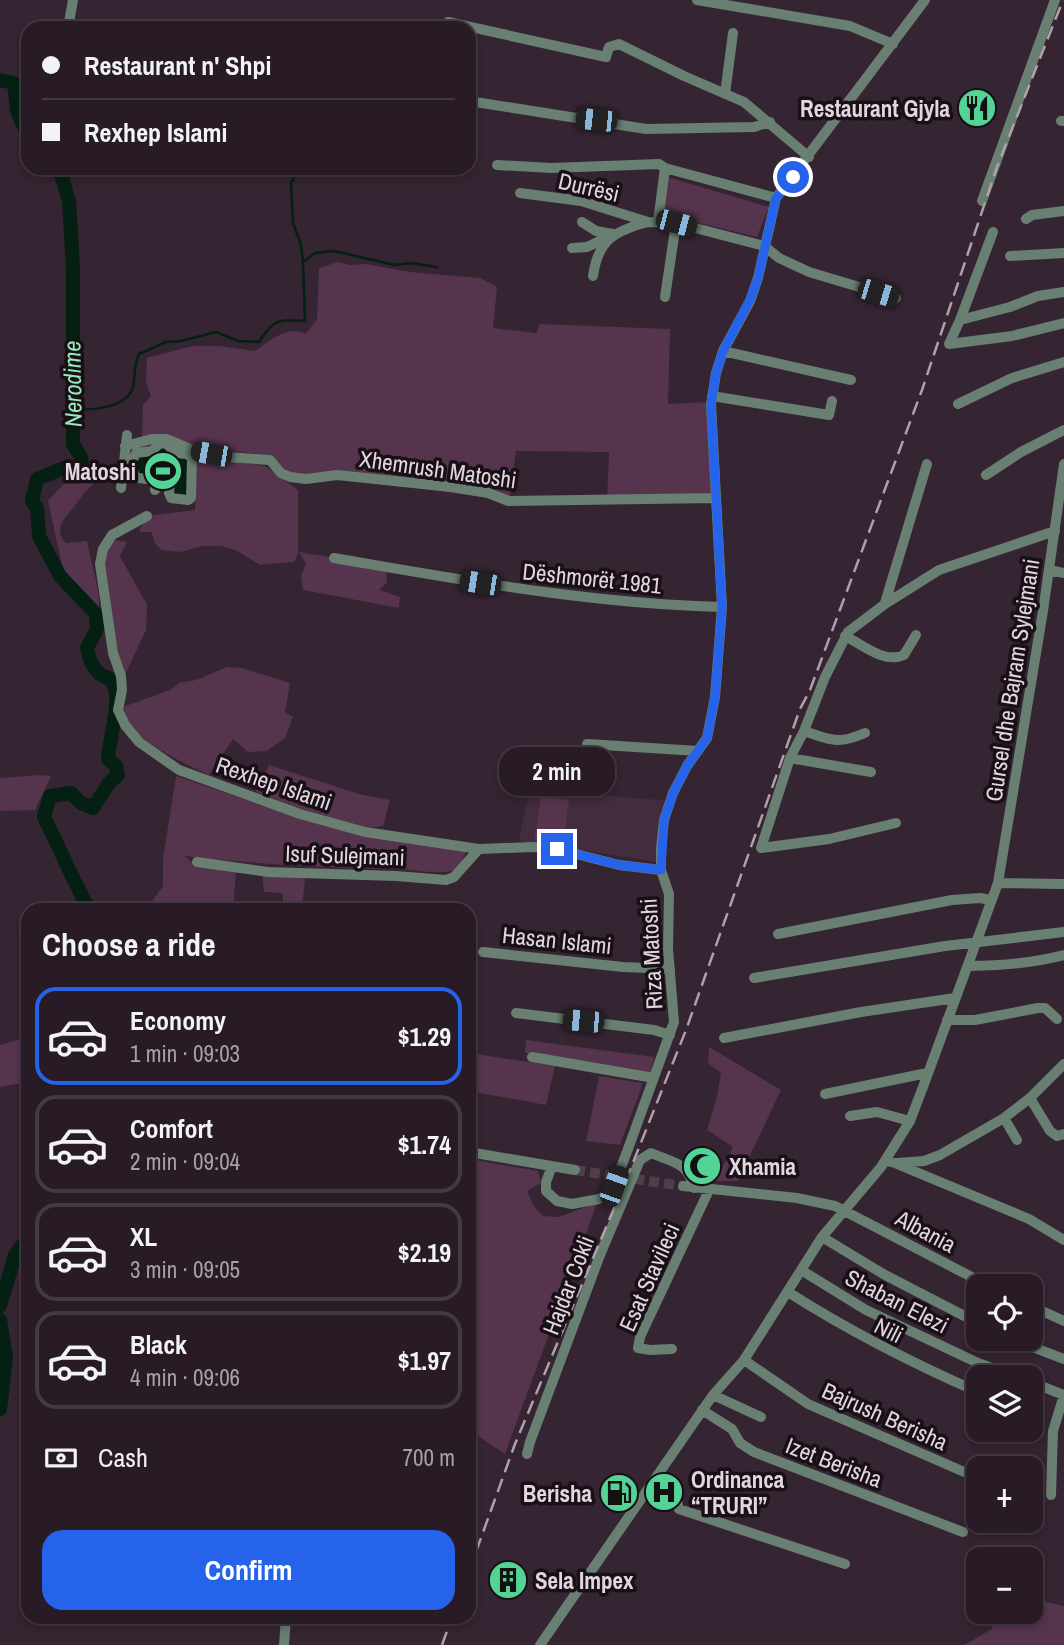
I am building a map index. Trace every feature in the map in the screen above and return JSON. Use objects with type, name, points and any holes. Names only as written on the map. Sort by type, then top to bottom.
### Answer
[{"type":"street","points":[[69,21],[73,0]]},
{"type":"street","points":[[697,0],[850,26],[893,44]]},
{"type":"street","name":"Riza Matoshi","points":[[552,1166],[546,1182],[546,1191],[557,1201],[572,1204],[599,1199],[608,1194],[614,1186],[674,1022],[669,894],[661,870],[664,820],[673,793],[687,766],[707,738],[715,697],[722,607],[712,396],[723,351],[750,300],[776,198],[925,0]]},
{"type":"street","points":[[982,201],[1055,0]]},
{"type":"street","points":[[476,28],[606,57],[609,47],[619,44],[744,102],[809,156]]},
{"type":"street","points":[[725,94],[733,33]]},
{"type":"street","points":[[476,102],[646,129],[754,127],[770,122]]},
{"type":"street","points":[[497,165],[551,168],[652,163],[776,198]]},
{"type":"street","points":[[653,222],[665,168]]},
{"type":"street","name":"Durrësi","points":[[520,192],[581,201],[653,222],[676,223],[764,246],[779,258],[809,272],[896,299]]},
{"type":"street","points":[[1026,219],[1032,215],[1064,211]]},
{"type":"street","name":"Durrësi","points":[[582,222],[596,231],[614,234]]},
{"type":"street","name":"Durrësi","points":[[572,248],[587,247],[614,234],[653,222]]},
{"type":"street","points":[[665,297],[676,223]]},
{"type":"street","points":[[993,232],[949,344],[1012,336],[1064,323]]},
{"type":"street","name":"Durrësi","points":[[593,276],[596,255],[614,234]]},
{"type":"street","points":[[1010,256],[1064,253]]},
{"type":"street","points":[[960,320],[1010,307],[1038,296],[1064,292]]},
{"type":"street","points":[[723,351],[851,380]]},
{"type":"street","points":[[958,404],[980,391],[1037,369],[1064,362]]},
{"type":"street","points":[[712,396],[829,415],[832,401]]},
{"type":"street","points":[[986,475],[1064,430]]},
{"type":"street","name":"Xhemrush Matoshi","points":[[128,463],[126,440],[167,439],[195,451],[270,460],[281,473],[306,479],[337,475],[451,487],[488,493],[509,500],[715,498]]},
{"type":"street","points":[[163,443],[169,444],[175,453],[187,454],[191,457],[191,498],[171,498],[168,481],[155,485],[121,485],[128,463],[138,452],[152,451],[163,443]]},
{"type":"street","points":[[128,463],[135,477],[155,485]]},
{"type":"street","points":[[885,604],[927,464]]},
{"type":"street","name":"Gursel dhe Bajram Sylejmani","points":[[540,1645],[702,1410],[744,1360],[822,1237],[891,1162],[910,1121],[998,883],[1064,466]]},
{"type":"street","points":[[100,564],[103,549],[111,535],[147,516]]},
{"type":"street","points":[[896,823],[829,839],[761,848],[790,758],[845,636],[856,624],[939,570],[1055,531]]},
{"type":"street","points":[[92,552],[100,564]]},
{"type":"street","name":"Dëshmorët 1981","points":[[334,558],[529,592],[664,606],[722,607]]},
{"type":"street","name":"Rexhep Islami","points":[[100,564],[113,653],[121,676],[122,691],[118,710],[125,725],[139,742],[179,770],[328,823],[365,832],[479,849],[557,849],[619,865],[661,870]]},
{"type":"street","points":[[1049,570],[1064,573]]},
{"type":"street","points":[[845,636],[882,657],[893,658],[904,655],[916,635]]},
{"type":"street","points":[[804,730],[842,741],[865,733]]},
{"type":"street","points":[[587,744],[698,751]]},
{"type":"street","points":[[790,758],[871,772]]},
{"type":"street","name":"Isuf Sulejmani","points":[[197,862],[268,872],[446,880],[454,877],[479,849]]},
{"type":"street","points":[[998,883],[1064,884]]},
{"type":"street","points":[[778,934],[952,900],[991,900]]},
{"type":"street","points":[[754,978],[913,951],[1064,932]]},
{"type":"street","name":"Hasan Islami","points":[[483,951],[623,967],[670,969]]},
{"type":"street","points":[[968,966],[1004,965],[1064,956]]},
{"type":"street","points":[[724,1038],[861,1012],[955,998]]},
{"type":"street","points":[[947,1020],[975,1020],[1038,1008],[1045,1008],[1057,1020]]},
{"type":"street","points":[[516,1013],[654,1030],[670,1035]]},
{"type":"street","points":[[532,1057],[654,1078]]},
{"type":"street","points":[[891,1162],[924,1161],[940,1155],[1003,1118],[1030,1098],[1064,1064]]},
{"type":"street","points":[[825,1094],[927,1073]]},
{"type":"street","points":[[1030,1098],[1050,1131],[1056,1136],[1064,1134]]},
{"type":"street","points":[[850,1116],[877,1112],[910,1121]]},
{"type":"street","points":[[1003,1118],[1017,1140]]},
{"type":"street","points":[[476,1153],[575,1170]]},
{"type":"street","name":"Hajdar Cokli","points":[[527,1454],[587,1290],[640,1160],[651,1153],[684,1168],[691,1176],[688,1187]]},
{"type":"street","points":[[891,1162],[1029,1219],[1064,1240]]},
{"type":"street","name":"Albania","points":[[688,1187],[825,1202],[845,1209],[966,1274]]},
{"type":"street","name":"Esat Stavileci","points":[[672,1349],[638,1348],[644,1327],[709,1190]]},
{"type":"street","points":[[822,1237],[885,1275],[966,1317]]},
{"type":"street","name":"Shaban Elezi","points":[[801,1270],[866,1311],[983,1365]]},
{"type":"street","name":"Nili","points":[[788,1292],[850,1331],[966,1387]]},
{"type":"street","points":[[1043,1311],[1064,1321]]},
{"type":"street","points":[[1043,1351],[1064,1359]]},
{"type":"street","name":"Bajrush Berisha","points":[[744,1360],[808,1404],[966,1473]]},
{"type":"street","points":[[1043,1387],[1064,1395],[1053,1431],[1051,1495]]},
{"type":"street","points":[[713,1395],[761,1417]]},
{"type":"street","name":"Izet Berisha","points":[[702,1410],[732,1429],[740,1443],[754,1452],[963,1532]]},
{"type":"street","points":[[652,1485],[675,1496],[679,1509],[845,1564]]},
{"type":"street","points":[[284,1645],[286,1624]]},
{"type":"shaded area","points":[[667,177],[769,207],[757,237],[662,214]]},
{"type":"shaded area","points":[[338,262],[480,278],[497,287],[493,328],[536,333],[540,324],[670,329],[668,404],[708,402],[713,500],[607,503],[609,452],[516,451],[508,507],[486,497],[337,478],[295,476],[272,455],[197,448],[142,437],[143,405],[151,396],[146,382],[147,358],[192,346],[219,346],[255,351],[273,338],[292,331],[306,334],[317,319],[319,268]]},
{"type":"shaded area","name":"Matoshi","points":[[161,446],[188,457],[189,496],[174,497],[172,482],[137,476],[133,462],[138,455]]},
{"type":"shaded area","points":[[197,456],[265,466],[298,490],[299,552],[294,562],[260,565],[237,551],[222,546],[202,546],[180,552],[161,550],[151,532],[139,532],[147,516],[195,510]]},
{"type":"shaded area","points":[[93,470],[101,479],[85,492],[63,520],[60,534],[66,543],[87,541],[97,583],[99,609],[63,569],[48,501],[71,476],[90,476]]},
{"type":"shaded area","points":[[114,540],[127,542],[120,556],[147,605],[146,630],[125,675],[114,633],[105,578],[106,554]]},
{"type":"shaded area","points":[[299,552],[386,566],[387,583],[379,590],[400,597],[399,608],[303,590],[301,576],[306,564]]},
{"type":"shaded area","points":[[227,667],[242,668],[290,683],[285,712],[293,717],[285,738],[267,751],[248,752],[233,739],[209,775],[177,760],[142,738],[128,723],[123,707],[170,690],[179,683],[196,680]]},
{"type":"shaded area","points":[[269,765],[359,794],[390,800],[383,826],[362,828],[256,792]]},
{"type":"shaded area","points":[[51,776],[35,810],[0,811],[0,778]]},
{"type":"shaded area","points":[[176,776],[305,820],[469,848],[456,870],[441,872],[290,865],[184,856],[194,864],[236,871],[234,903],[151,903],[163,886],[163,859]]},
{"type":"shaded area","points":[[530,790],[662,800],[670,803],[661,863],[564,847],[524,844],[519,839]]},
{"type":"shaded area","points":[[541,796],[569,800],[563,845],[534,841]]},
{"type":"shaded area","points":[[262,874],[305,878],[303,903],[283,903],[283,893],[264,892]]},
{"type":"shaded area","points":[[21,1039],[21,1083],[0,1087],[0,1045]]},
{"type":"shaded area","points":[[526,1040],[654,1057],[650,1074],[525,1053]]},
{"type":"shaded area","points":[[709,1047],[781,1090],[738,1181],[715,1181],[733,1147],[707,1130],[721,1073],[708,1063]]},
{"type":"shaded area","points":[[476,1054],[555,1066],[546,1105],[476,1092]]},
{"type":"shaded area","points":[[599,1076],[643,1083],[620,1145],[586,1141]]},
{"type":"shaded area","points":[[476,1160],[538,1171],[541,1183],[527,1191],[533,1205],[543,1216],[559,1217],[597,1203],[505,1454],[476,1435]]},
{"type":"shaded area","points":[[1043,1601],[1064,1606],[1064,1645],[964,1645],[992,1629],[992,1624],[1043,1624]]},
{"type":"waterway","name":"Nerodime","points":[[0,80],[14,83],[17,111],[21,120]]},
{"type":"waterway","name":"Nerodime","points":[[61,175],[69,201],[73,267],[73,444],[81,457],[82,466],[64,468],[37,479],[32,501],[37,508],[39,536],[60,576],[96,614],[97,629],[87,648],[90,660],[100,674],[109,678],[115,689],[116,708],[108,759],[116,766],[118,775],[109,783],[93,808],[81,803],[71,793],[50,796],[44,817],[86,903]]},
{"type":"waterway","points":[[295,175],[291,183],[293,223],[301,245],[303,262]]},
{"type":"waterway","points":[[73,409],[108,407],[124,400],[133,387],[139,354],[166,342],[216,332],[238,341],[259,342],[269,328],[278,322],[305,321],[303,262],[315,253],[334,251],[395,265],[411,263],[437,267]]},
{"type":"waterway","name":"Nerodime","points":[[0,1306],[15,1255],[21,1247]]},
{"type":"waterway","name":"Nerodime","points":[[0,1320],[6,1357],[0,1409]]},
{"type":"tunnel","points":[[575,1170],[683,1186]]},
{"type":"railway","points":[[476,1552],[515,1444],[686,1030],[800,709],[810,690],[922,390],[997,167],[1063,0]]},
{"type":"railway","points":[[442,1645],[450,1624]]},
{"type":"place","name":"Restaurant Gjyla","points":[[977,108]]},
{"type":"place","name":"Matoshi","points":[[163,471]]},
{"type":"place","name":"Xhamia","points":[[702,1166]]},
{"type":"place","name":"Ordinanca “TRURI”","points":[[664,1492]]},
{"type":"place","name":"Berisha","points":[[619,1493]]},
{"type":"place","name":"Sela Impex","points":[[508,1580]]},
{"type":"route","points":[[557,849],[619,865],[661,870],[664,820],[673,793],[687,766],[707,738],[715,697],[722,607],[712,446],[711,405],[716,373],[723,351],[750,300],[758,278],[776,198],[793,177]]}]
